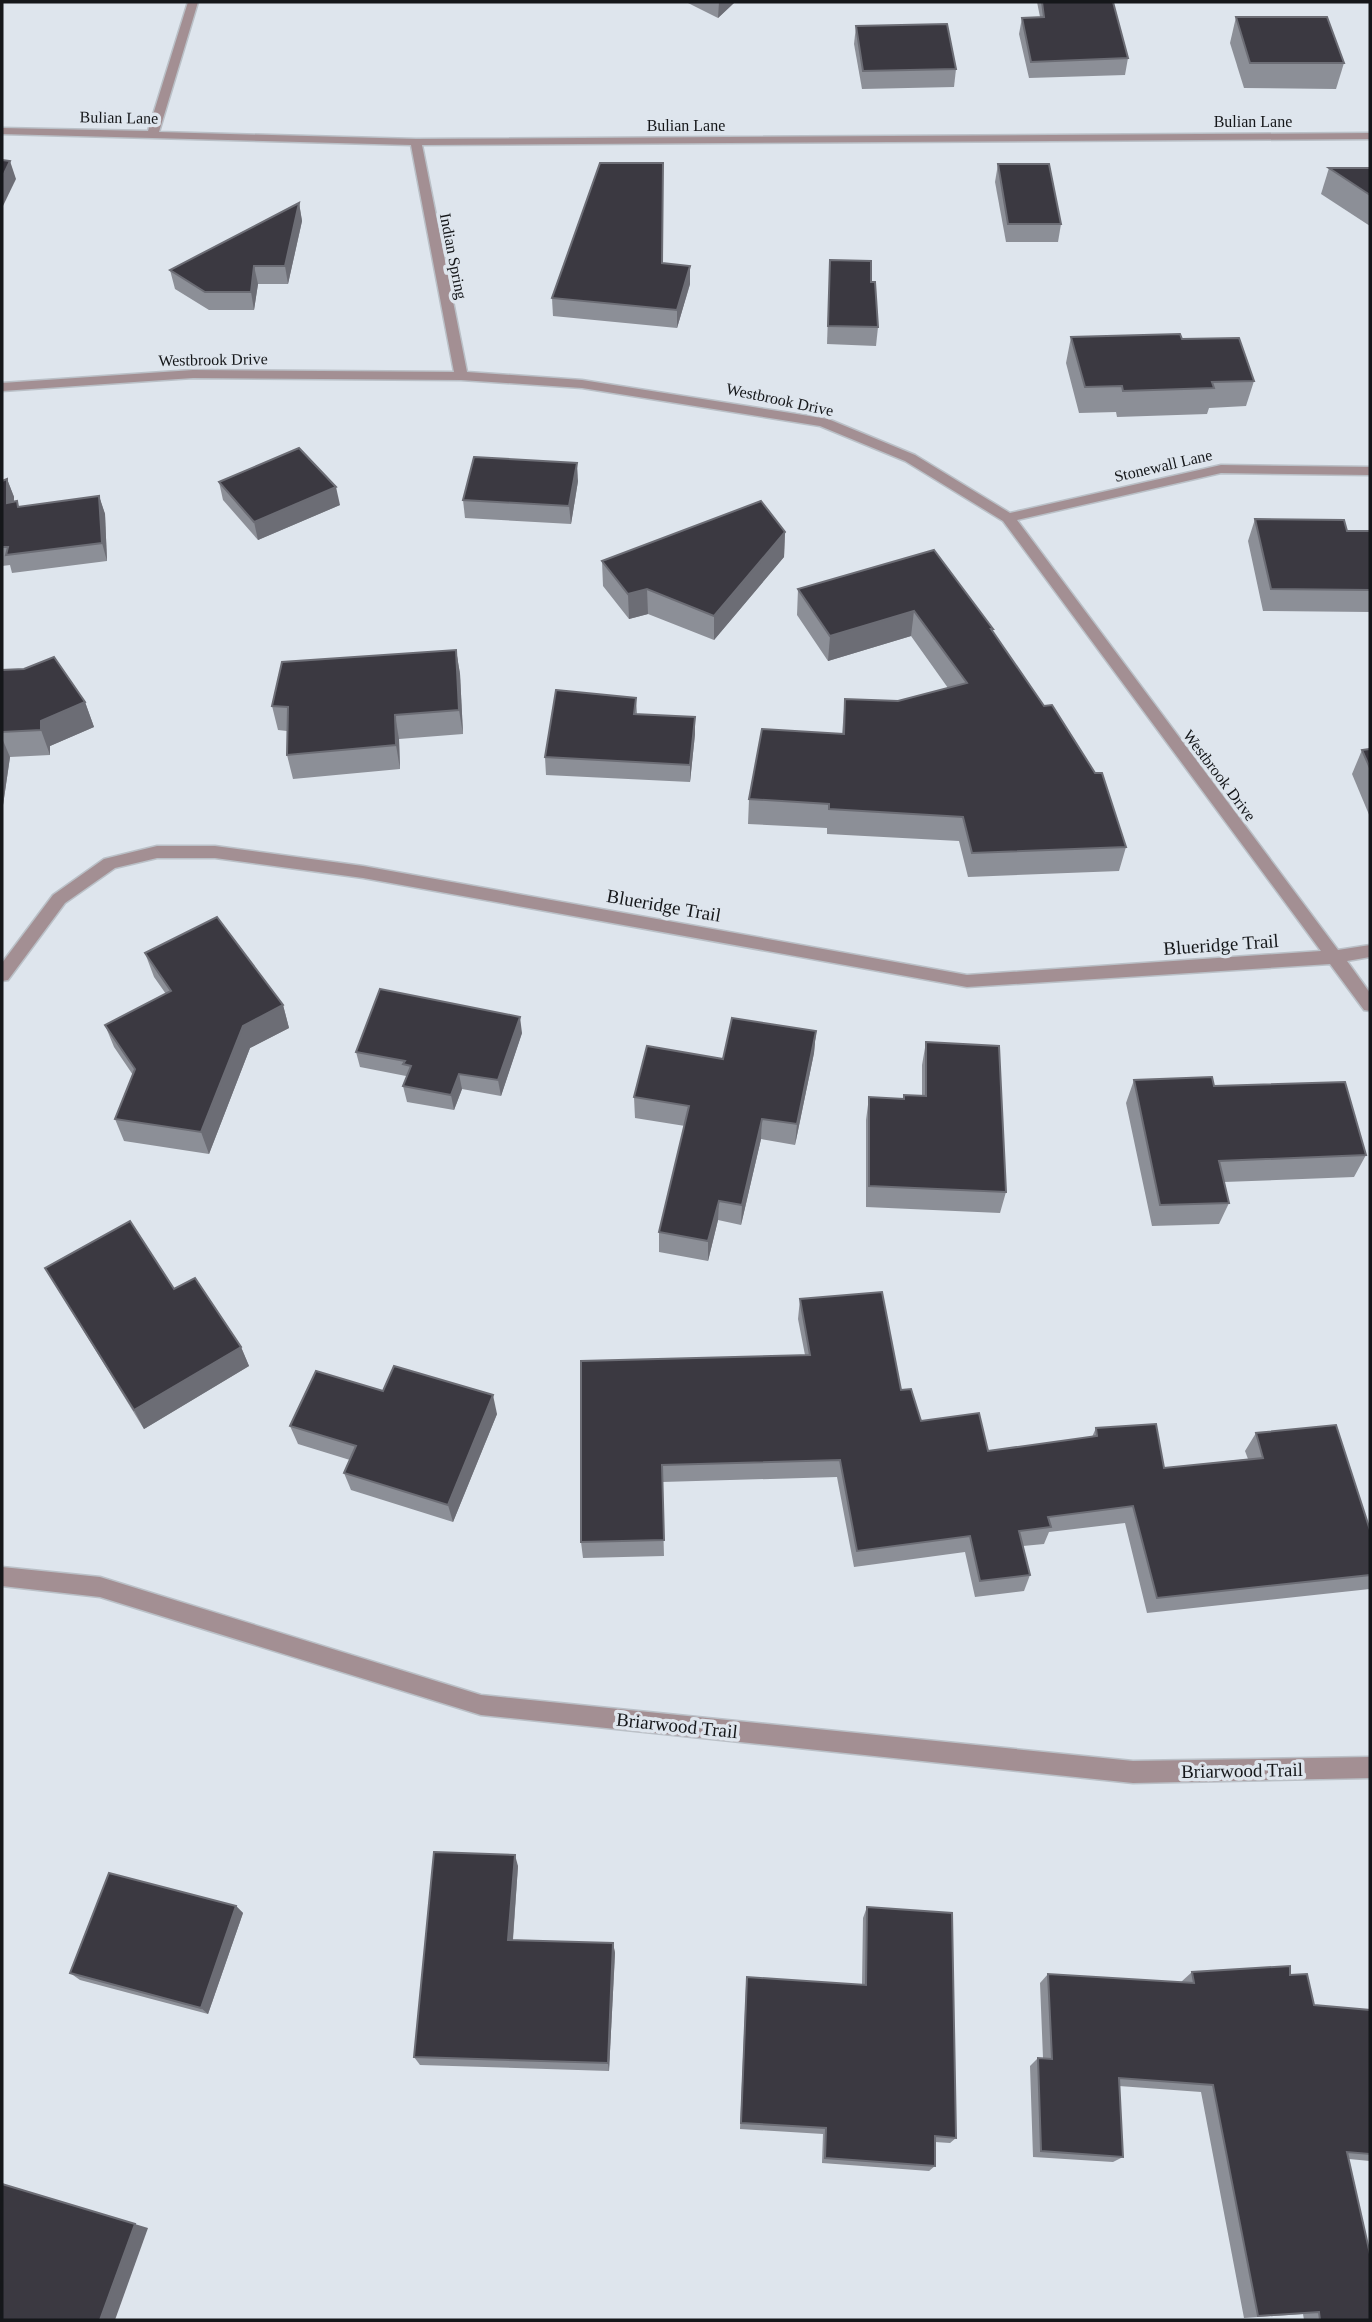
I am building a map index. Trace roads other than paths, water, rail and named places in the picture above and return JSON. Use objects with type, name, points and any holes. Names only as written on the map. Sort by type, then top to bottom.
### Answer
[{"type":"street","points":[[153,134],[193,2]]},
{"type":"street","name":"Bulian Lane","points":[[2,131],[416,142],[1370,136]]},
{"type":"street","name":"Indian Spring","points":[[416,142],[461,376]]},
{"type":"street","name":"Westbrook Drive","points":[[2,387],[193,374],[461,376],[582,384],[823,422],[910,458],[1008,518],[1370,1005]]},
{"type":"street","name":"Stonewall Lane","points":[[1008,518],[1221,469],[1370,471]]},
{"type":"street","name":"Blueridge Trail","points":[[2,975],[59,899],[110,863],[157,852],[215,852],[363,872],[967,981],[1333,957],[1370,951]]},
{"type":"street","name":"Briarwood Trail","points":[[2,1576],[100,1587],[481,1705],[1133,1772],[1370,1768]]}]
